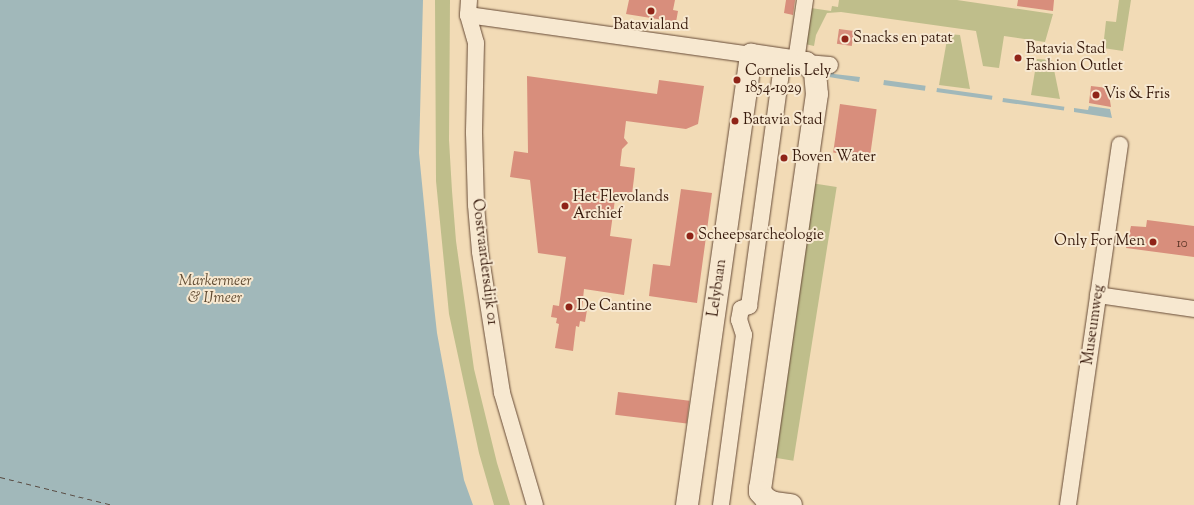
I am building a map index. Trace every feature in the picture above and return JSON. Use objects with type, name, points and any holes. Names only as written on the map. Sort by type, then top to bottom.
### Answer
[{"type":"street","points":[[795,61],[805,0]]},
{"type":"street","name":"Oostvaardersdijk 01","points":[[535,505],[502,393],[480,252],[476,205],[474,133],[476,43],[468,7],[750,55]]},
{"type":"street","points":[[750,55],[830,65]]},
{"type":"street","name":"Lelybaan","points":[[687,505],[750,55]]},
{"type":"street","points":[[791,505],[774,503],[763,496],[760,492],[817,94],[815,72],[795,61]]},
{"type":"street","name":"Lelybaan","points":[[721,505],[744,335],[740,320],[741,309],[748,306],[795,61]]},
{"type":"street","name":"Museumweg","points":[[1068,505],[1120,145]]},
{"type":"street","points":[[1098,295],[1194,309]]},
{"type":"shaded area","points":[[435,0],[450,0],[449,140],[452,191],[456,241],[474,369],[497,463],[510,505],[494,505],[479,453],[449,314],[436,181]]},
{"type":"shaded area","points":[[839,0],[957,0],[1053,14],[1045,42],[1004,36],[999,68],[983,66],[976,31],[841,12],[827,13],[816,35],[814,46],[805,44],[811,8],[831,11],[832,6],[838,7]]},
{"type":"shaded area","points":[[1119,0],[1131,0],[1123,51],[1103,48],[1106,21],[1116,22]]},
{"type":"shaded area","points":[[948,34],[960,35],[970,89],[939,85]]},
{"type":"shaded area","points":[[1037,59],[1052,60],[1060,99],[1031,95]]},
{"type":"shaded area","points":[[811,183],[837,187],[793,461],[768,457]]},
{"type":"water","name":"Markermeer & IJmeer","points":[[0,0],[423,0],[419,153],[434,306],[437,333],[464,480],[473,505],[0,505]]},
{"type":"water","points":[[830,67],[834,68],[834,74],[860,77],[859,82],[829,77]]},
{"type":"water","points":[[884,80],[926,86],[925,91],[883,85]]},
{"type":"water","points":[[937,88],[992,96],[992,100],[936,92]]},
{"type":"water","points":[[1003,98],[1064,107],[1064,111],[1002,102]]},
{"type":"water","points":[[1089,106],[1110,109],[1112,118],[1074,112],[1074,108],[1088,110]]},
{"type":"building","name":"Batavialand","points":[[629,0],[675,0],[673,10],[678,11],[676,22],[626,14]]},
{"type":"building","points":[[786,0],[795,0],[793,15],[784,13]]},
{"type":"building","points":[[1018,0],[1054,0],[1053,11],[1017,6]]},
{"type":"building","name":"Snacks en patat","points":[[839,29],[854,31],[852,46],[837,44]]},
{"type":"building","points":[[527,76],[657,94],[659,80],[704,86],[698,124],[686,129],[626,121],[624,138],[628,143],[622,149],[620,166],[635,168],[632,194],[616,192],[610,236],[632,239],[624,295],[584,289],[582,309],[587,310],[585,322],[580,321],[579,327],[576,326],[573,351],[555,348],[559,324],[556,323],[557,318],[551,317],[553,305],[559,306],[566,257],[538,253],[530,180],[510,177],[514,151],[528,153]]},
{"type":"building","points":[[1091,86],[1108,88],[1111,107],[1089,103]]},
{"type":"building","points":[[840,104],[877,109],[870,158],[833,153]]},
{"type":"building","name":"Scheepsarcheologie","points":[[681,189],[712,193],[697,303],[649,296],[653,264],[670,266]]},
{"type":"building","points":[[1147,220],[1194,226],[1194,257],[1126,248],[1131,226],[1146,227]]},
{"type":"building","points":[[618,392],[689,401],[687,424],[615,415]]},
{"type":"ferry route","points":[[0,477],[113,505]]},
{"type":"place","name":"Batavialand","points":[[651,11]]},
{"type":"place","name":"Snacks en patat","points":[[845,39]]},
{"type":"place","name":"Batavia Stad Fashion Outlet","points":[[1018,58]]},
{"type":"place","name":"Cornelis Lely 1854-1929","points":[[737,80]]},
{"type":"place","name":"Vis & Fris","points":[[1096,95]]},
{"type":"place","name":"Batavia Stad","points":[[735,121]]},
{"type":"place","name":"Boven Water","points":[[784,158]]},
{"type":"place","name":"Het Flevolands Archief","points":[[565,206]]},
{"type":"place","name":"Scheepsarcheologie","points":[[690,236]]},
{"type":"place","name":"Only For Men","points":[[1153,242]]},
{"type":"place","name":"De Cantine","points":[[569,307]]}]
